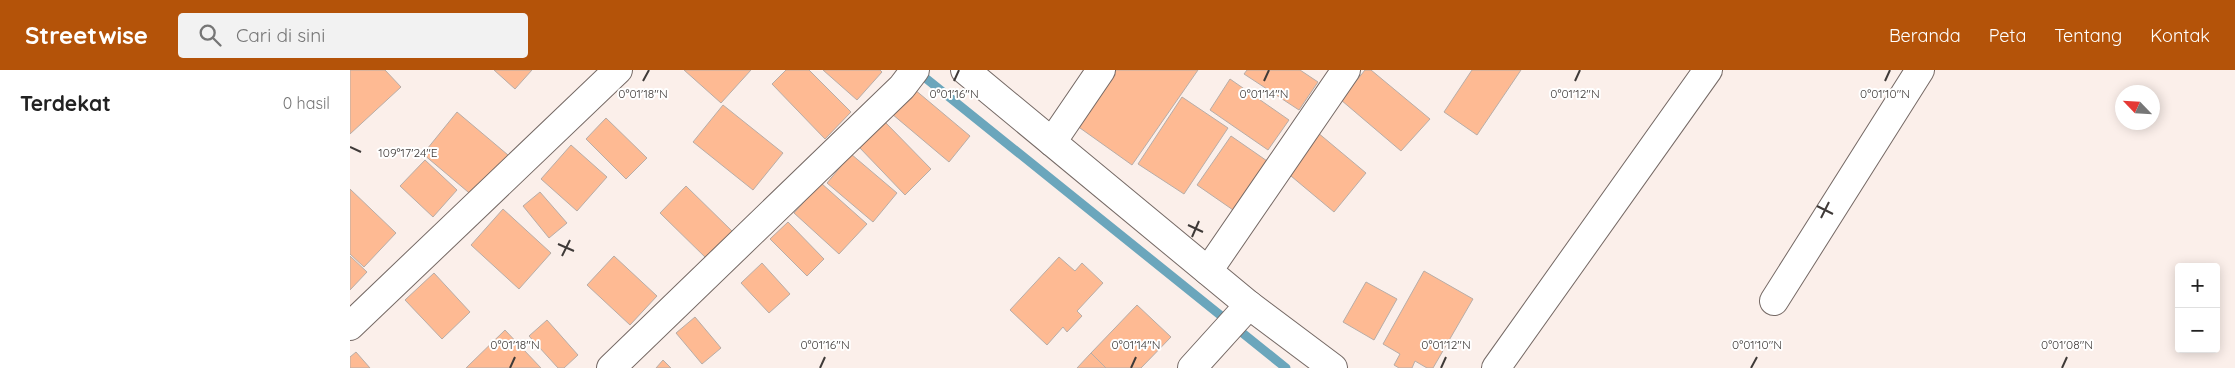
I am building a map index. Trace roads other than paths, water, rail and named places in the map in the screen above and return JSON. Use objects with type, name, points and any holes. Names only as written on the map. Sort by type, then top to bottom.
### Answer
[{"type":"street","points":[[350,326],[618,70]]},
{"type":"street","points":[[965,70],[1208,271],[1239,317],[1333,368]]},
{"type":"street","points":[[1052,142],[1101,70]]},
{"type":"street","points":[[1208,271],[1346,70]]},
{"type":"street","points":[[1496,368],[1708,70]]},
{"type":"street","points":[[1774,301],[1920,70]]},
{"type":"street","points":[[611,368],[908,78]]},
{"type":"street","points":[[1192,368],[1239,317]]},
{"type":"waterway","points":[[918,72],[1286,368]]}]
